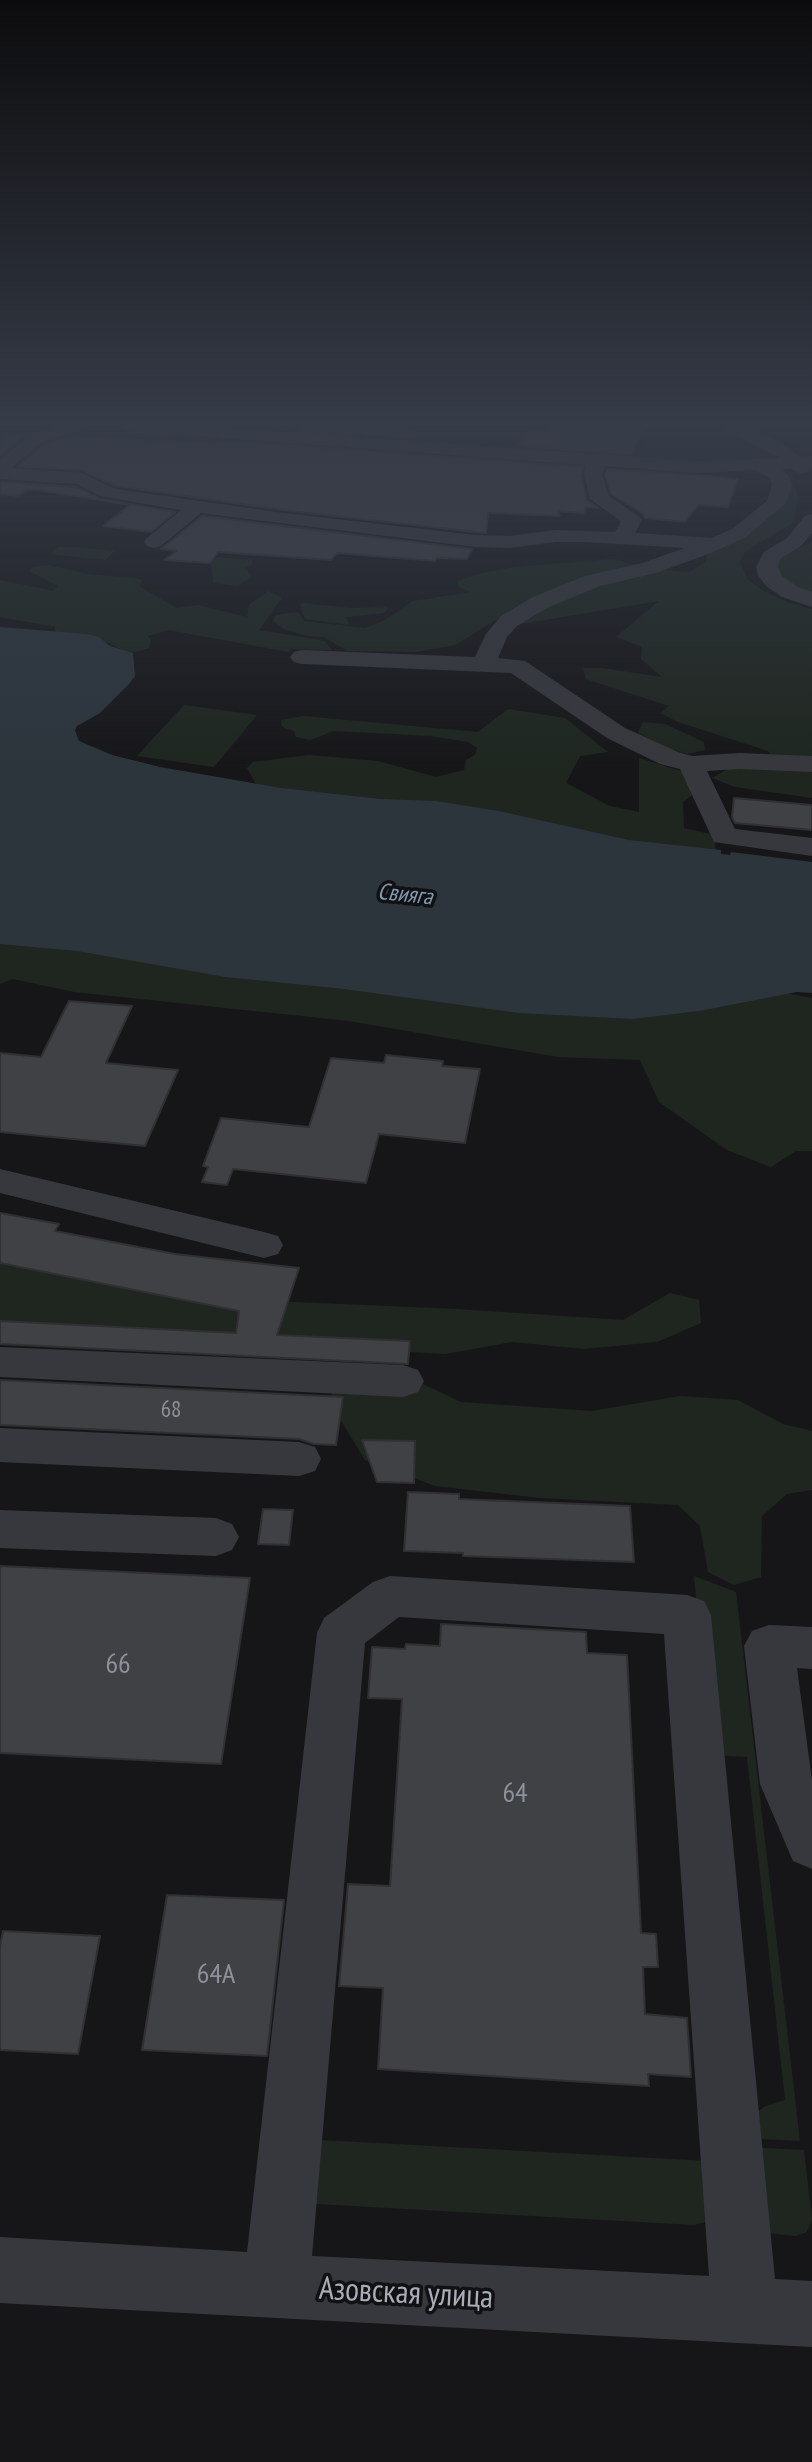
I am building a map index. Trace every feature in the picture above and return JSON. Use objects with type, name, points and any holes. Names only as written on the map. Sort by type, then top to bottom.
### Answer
[{"type":"street","points":[[474,541],[518,541]]},
{"type":"street","points":[[666,541],[714,544]]},
{"type":"street","points":[[485,664],[497,634],[509,621],[541,602],[593,581],[648,568],[721,541]]},
{"type":"street","points":[[795,541],[771,556],[767,567],[769,575],[790,592],[812,600]]},
{"type":"street","points":[[302,657],[517,666],[616,733],[669,758],[691,764],[740,761],[812,764]]},
{"type":"street","points":[[691,764],[724,836],[812,847]]},
{"type":"street","points":[[0,1181],[264,1245]]},
{"type":"street","points":[[0,1362],[403,1381]]},
{"type":"street","points":[[0,1445],[299,1459]]},
{"type":"street","points":[[0,1528],[216,1537]]},
{"type":"street","points":[[276,2287],[341,1633],[390,1596],[687,1615],[746,2310]]},
{"type":"street","points":[[812,1648],[769,1646],[786,1784],[812,1843]]},
{"type":"street","name":"Азовская улица","points":[[0,2270],[812,2314]]},
{"type":"shaded area","points":[[733,541],[762,541],[744,553],[740,562],[747,579],[760,589],[787,602],[812,609],[812,798],[735,787],[712,778],[733,766],[779,764],[768,751],[678,722],[660,713],[669,706],[586,679],[583,668],[602,668],[662,677],[641,659],[642,647],[616,637],[659,601],[521,624],[572,593],[664,570],[689,572],[706,562],[707,554]]},
{"type":"shaded area","points":[[812,542],[812,595],[783,580],[776,563],[779,557]]},
{"type":"shaded area","points":[[59,547],[115,551],[105,560],[50,554]]},
{"type":"shaded area","points":[[217,557],[252,560],[253,563],[245,568],[252,577],[237,586],[214,583],[210,562]]},
{"type":"shaded area","points":[[613,559],[635,565],[529,600],[455,645],[416,652],[347,651],[324,637],[308,636],[284,629],[273,621],[276,615],[298,612],[304,621],[365,628],[383,621],[413,601],[471,592],[459,587],[458,581],[482,573],[515,567]]},
{"type":"shaded area","points":[[49,565],[86,574],[142,580],[139,586],[176,608],[198,605],[247,617],[249,605],[268,591],[282,598],[259,630],[325,641],[332,650],[291,649],[289,652],[168,630],[148,636],[151,641],[149,648],[136,652],[123,651],[110,643],[54,633],[55,627],[0,617],[0,580],[53,591],[58,586],[29,571],[32,567]]},
{"type":"shaded area","points":[[303,603],[388,609],[384,613],[346,617],[349,625],[305,619],[300,605]]},
{"type":"shaded area","points":[[184,705],[257,715],[214,767],[137,756]]},
{"type":"shaded area","points":[[508,709],[565,718],[608,752],[580,756],[566,783],[610,806],[639,812],[639,758],[684,772],[694,794],[683,802],[684,828],[715,835],[716,861],[259,790],[247,768],[253,762],[309,755],[378,761],[436,777],[464,770],[466,760],[475,755],[477,748],[468,742],[431,736],[334,731],[310,740],[296,737],[294,731],[282,727],[281,720],[303,716],[478,732]]},
{"type":"shaded area","points":[[643,722],[665,724],[704,742],[705,750],[688,754],[664,747],[638,733]]},
{"type":"shaded area","points":[[0,942],[780,992],[812,998],[812,1151],[796,1151],[771,1167],[727,1150],[659,1102],[640,1060],[558,1057],[349,1021],[74,992],[13,979],[0,984]]},
{"type":"shaded area","points":[[0,1255],[202,1298],[457,1309],[623,1320],[670,1293],[699,1300],[701,1323],[657,1342],[584,1349],[512,1342],[445,1354],[0,1330]]},
{"type":"shaded area","points":[[338,1377],[412,1379],[461,1402],[592,1411],[680,1396],[738,1400],[783,1424],[812,1431],[812,1490],[787,1494],[762,1516],[761,1577],[734,1585],[708,1572],[700,1526],[678,1505],[540,1498],[435,1486],[365,1460],[329,1401]]},
{"type":"shaded area","points":[[694,1576],[736,1592],[800,2141],[744,2138],[754,2115],[764,2107],[785,2100],[747,1757],[712,1755]]},
{"type":"shaded area","points":[[321,2140],[708,2161],[709,2217],[705,2222],[694,2225],[317,2204],[311,2201]]},
{"type":"shaded area","points":[[744,2147],[804,2150],[812,2219],[807,2232],[796,2236],[767,2233]]},
{"type":"water","name":"Свияга","points":[[0,627],[87,634],[99,637],[110,646],[133,653],[135,676],[129,684],[100,713],[77,726],[75,730],[79,741],[112,755],[160,767],[281,788],[380,799],[436,801],[499,811],[629,840],[721,850],[721,854],[730,855],[731,852],[812,862],[812,993],[797,992],[699,1011],[633,1019],[519,1013],[344,989],[225,977],[77,951],[0,944]]},
{"type":"building","points":[[171,541],[406,541],[472,549],[467,559],[437,558],[435,561],[337,553],[331,560],[218,552],[210,563],[164,560],[177,551],[161,549]]},
{"type":"building","points":[[734,798],[812,805],[812,830],[735,823],[732,817]]},
{"type":"building","points":[[69,1001],[132,1006],[106,1063],[178,1070],[145,1146],[0,1132],[0,1053],[41,1057]]},
{"type":"building","points":[[386,1055],[443,1061],[442,1066],[480,1069],[465,1143],[379,1134],[366,1183],[233,1169],[227,1185],[202,1182],[208,1167],[203,1166],[221,1118],[309,1127],[331,1058],[384,1063]]},
{"type":"building","points":[[0,1213],[59,1224],[55,1231],[175,1254],[299,1268],[277,1335],[410,1341],[408,1364],[0,1344],[0,1321],[236,1333],[239,1311],[0,1263]]},
{"type":"building","points":[[0,1380],[343,1397],[336,1445],[314,1444],[299,1439],[0,1425]]},
{"type":"building","points":[[362,1440],[415,1441],[414,1483],[377,1482]]},
{"type":"building","points":[[408,1492],[459,1494],[459,1499],[630,1506],[634,1562],[463,1556],[463,1553],[404,1551]]},
{"type":"building","points":[[263,1509],[293,1510],[289,1545],[258,1544]]},
{"type":"building","points":[[0,1566],[250,1578],[221,1764],[0,1753]]},
{"type":"building","points":[[441,1624],[586,1632],[587,1653],[627,1655],[641,1933],[656,1934],[658,1967],[643,1967],[645,2014],[687,2018],[691,2077],[648,2074],[649,2086],[378,2069],[383,1988],[339,1986],[348,1884],[390,1886],[402,1699],[368,1698],[372,1647],[405,1649],[406,1644],[440,1646]]},
{"type":"building","points":[[167,1895],[284,1900],[267,2056],[142,2050]]},
{"type":"building","points":[[3,1931],[100,1936],[78,2054],[0,2050],[0,1946]]}]
